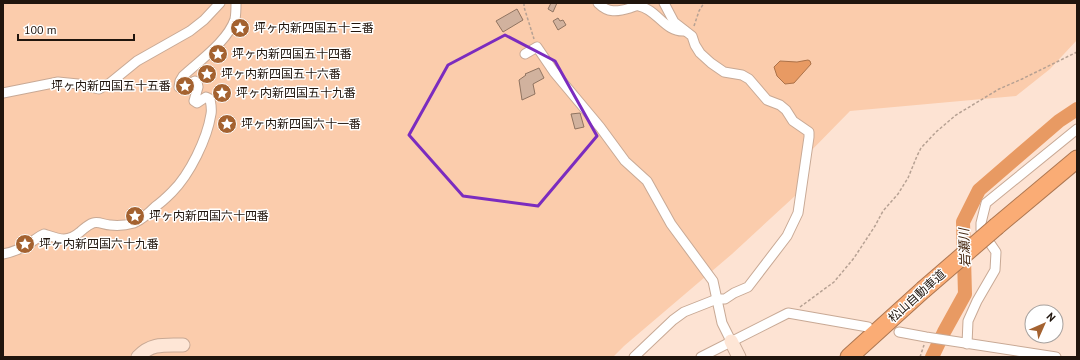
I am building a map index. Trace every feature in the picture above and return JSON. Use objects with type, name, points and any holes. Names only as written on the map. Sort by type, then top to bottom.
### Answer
[{"type":"highway","name":"松山自動車道","points":[[849,357],[1077,159]]},
{"type":"highway","name":"松山自動車道","points":[[999,228],[1077,166]]},
{"type":"highway","name":"松山自動車道","points":[[859,357],[925,292]]},
{"type":"street","points":[[3,93],[58,82],[78,84],[99,89],[110,83],[137,62],[190,31],[204,20],[220,3]]},
{"type":"street","points":[[3,254],[33,242],[38,236],[44,234],[57,239],[68,240],[94,223],[100,222],[109,225],[134,223],[146,216],[173,191],[191,166],[203,142],[212,112],[210,99],[206,97],[197,103],[194,101],[198,87],[197,82],[195,81],[183,88],[179,87],[180,82],[183,76],[224,38],[235,18],[236,3]]},
{"type":"street","points":[[598,3],[604,8],[612,11],[620,11],[638,5],[645,8],[678,32],[689,33]]},
{"type":"street","points":[[634,357],[648,342],[684,312],[717,299],[725,299],[748,287],[787,236],[798,213],[809,132],[793,121],[786,110],[780,105],[767,100],[749,79],[742,75],[724,72],[711,63],[697,49],[689,33],[674,22],[664,3]]},
{"type":"street","points":[[525,54],[537,47],[554,72],[600,127],[625,161],[647,181],[671,224],[713,281],[722,323],[739,357]]},
{"type":"street","points":[[962,343],[968,321],[977,301],[995,270],[996,252],[981,230],[981,223],[986,203],[1077,129]]},
{"type":"street","points":[[701,357],[788,313],[868,327]]},
{"type":"street","points":[[899,332],[1056,357]]},
{"type":"street","points":[[138,357],[146,349],[158,345],[183,345]]},
{"type":"path","points":[[524,3],[537,47]]},
{"type":"path","points":[[689,33],[694,25],[698,11],[704,3]]},
{"type":"path","points":[[788,313],[799,308],[834,282],[854,258],[883,211],[898,194],[908,178],[921,148],[936,132],[956,115],[993,92],[1077,52]]},
{"type":"path","points":[[920,357],[931,338]]},
{"type":"highlighted area","points":[[505,35],[555,61],[597,136],[538,206],[463,196],[409,135],[448,65]]},
{"type":"shaded area","points":[[3,3],[1077,3],[1077,40],[1050,69],[1016,96],[850,111],[804,158],[796,195],[732,254],[613,357],[3,357]]},
{"type":"shaded area","points":[[808,60],[811,64],[794,83],[785,84],[777,76],[774,67],[780,61],[797,62]]},
{"type":"building","points":[[551,3],[557,3],[553,12],[548,9]]},
{"type":"building","points":[[517,9],[523,20],[503,32],[496,21]]},
{"type":"building","points":[[558,18],[560,21],[563,20],[566,25],[558,30],[553,21]]},
{"type":"building","points":[[539,68],[544,78],[533,84],[535,94],[522,100],[519,80],[526,75],[525,74]]},
{"type":"building","points":[[580,113],[584,127],[575,129],[571,114]]},
{"type":"waterway","name":"岩瀬川","points":[[932,357],[965,294],[963,222],[979,190],[1059,121],[1077,109]]},
{"type":"place","name":"坪ヶ内新四国五十三番","points":[[240,28]]},
{"type":"place","name":"坪ヶ内新四国五十四番","points":[[218,54]]},
{"type":"place","name":"坪ヶ内新四国五十六番","points":[[207,74]]},
{"type":"place","name":"坪ヶ内新四国五十五番","points":[[185,86]]},
{"type":"place","name":"坪ヶ内新四国五十九番","points":[[222,93]]},
{"type":"place","name":"坪ヶ内新四国六十一番","points":[[227,124]]},
{"type":"place","name":"坪ヶ内新四国六十四番","points":[[135,216]]},
{"type":"place","name":"坪ヶ内新四国六十九番","points":[[25,244]]}]
